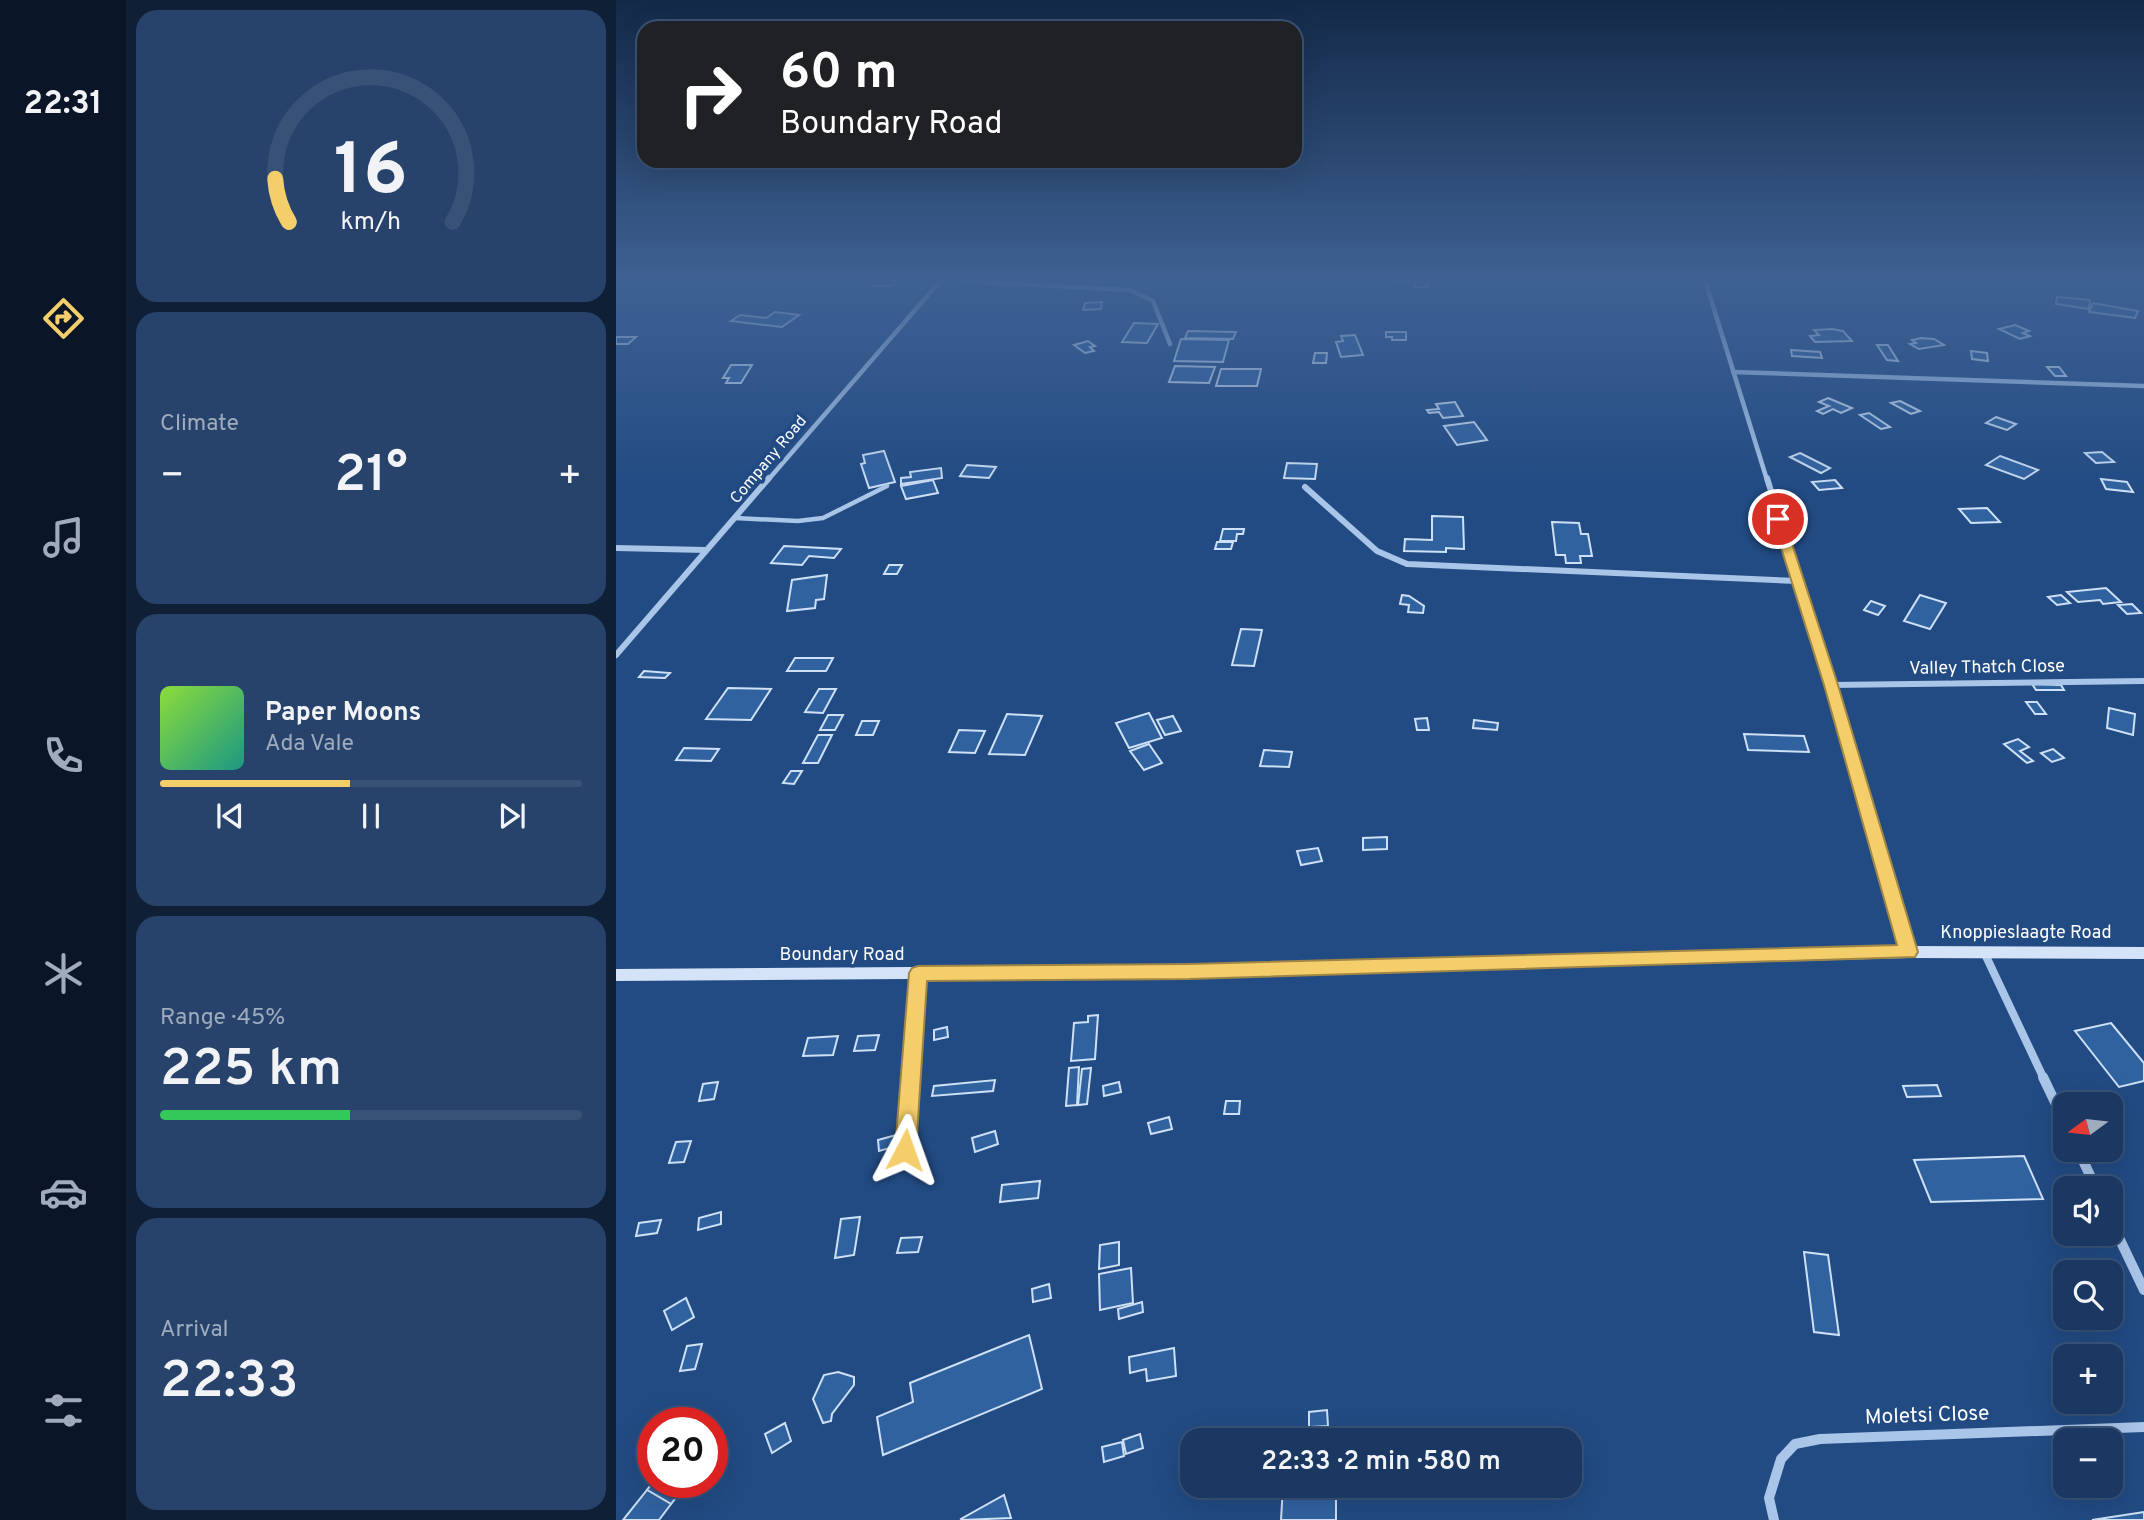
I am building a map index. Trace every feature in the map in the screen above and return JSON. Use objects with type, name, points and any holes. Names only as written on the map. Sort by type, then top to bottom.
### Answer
[{"type":"main road","name":"Knoppieslaagte Road","points":[[1908,952],[2144,953]]},
{"type":"main road","name":"Boundary Road","points":[[616,975],[1189,971],[1908,952]]},
{"type":"street","name":"Company Road","points":[[616,655],[879,351]]},
{"type":"street","points":[[1727,351],[1831,685],[1908,952]]},
{"type":"street","points":[[1733,372],[2144,386]]},
{"type":"street","points":[[1305,487],[1377,551],[1407,564],[1797,581]]},
{"type":"street","points":[[616,548],[706,550]]},
{"type":"street","name":"Valley Thatch Close","points":[[1831,685],[2144,681]]},
{"type":"street","points":[[1984,953],[2053,1098]]},
{"type":"street","points":[[2123,1246],[2144,1290]]},
{"type":"street","name":"Moletsi Close","points":[[1774,1520],[1769,1498],[1774,1476],[1781,1459],[1795,1444],[1820,1438],[2144,1427]]},
{"type":"lane","points":[[735,518],[820,518],[834,514],[869,490],[887,486]]},
{"type":"lane","points":[[905,1150],[918,973]]},
{"type":"building","points":[[1177,351],[1226,351],[1223,362],[1174,361]]},
{"type":"building","points":[[1339,351],[1361,351],[1363,355],[1341,357]]},
{"type":"building","points":[[1791,351],[1805,351],[1820,352],[1822,358],[1792,356]]},
{"type":"building","points":[[1881,351],[1892,351],[1898,361],[1887,360]]},
{"type":"building","points":[[1971,351],[1987,353],[1988,361],[1972,359]]},
{"type":"building","points":[[1315,353],[1327,353],[1326,363],[1313,363]]},
{"type":"building","points":[[731,365],[752,365],[741,383],[726,383],[729,378],[723,378]]},
{"type":"building","points":[[1175,366],[1215,367],[1209,383],[1169,382]]},
{"type":"building","points":[[2047,367],[2059,367],[2066,376],[2055,376]]},
{"type":"building","points":[[1221,369],[1261,369],[1257,386],[1216,386]]},
{"type":"building","points":[[1828,398],[1852,408],[1841,413],[1833,409],[1823,414],[1817,411],[1829,406],[1819,402]]},
{"type":"building","points":[[1900,401],[1920,411],[1911,414],[1891,403]]},
{"type":"building","points":[[1455,402],[1463,416],[1443,418],[1439,412],[1429,413],[1427,410],[1439,409],[1436,404]]},
{"type":"building","points":[[1869,413],[1890,427],[1881,429],[1860,415]]},
{"type":"building","points":[[1996,417],[2016,424],[2007,430],[1986,423]]},
{"type":"building","points":[[1474,422],[1487,440],[1457,445],[1444,426]]},
{"type":"building","points":[[884,451],[895,482],[869,488],[861,464],[865,463],[863,455]]},
{"type":"building","points":[[2102,452],[2114,462],[2096,463],[2085,453]]},
{"type":"building","points":[[1800,453],[1830,468],[1821,473],[1790,457]]},
{"type":"building","points":[[2000,456],[2038,470],[2024,479],[1986,465]]},
{"type":"building","points":[[1287,463],[1317,464],[1315,479],[1284,478]]},
{"type":"building","points":[[967,465],[996,467],[989,478],[960,476]]},
{"type":"building","points":[[941,468],[942,478],[901,484],[901,478],[911,477],[910,472]]},
{"type":"building","points":[[2101,479],[2127,482],[2133,492],[2106,489]]},
{"type":"building","points":[[933,480],[938,493],[906,499],[901,486]]},
{"type":"building","points":[[1835,480],[1842,488],[1819,490],[1812,482]]},
{"type":"building","points":[[1987,508],[2000,522],[1971,523],[1959,509]]},
{"type":"building","points":[[1432,516],[1463,517],[1464,549],[1446,548],[1446,552],[1404,551],[1405,539],[1432,540]]},
{"type":"building","points":[[1552,522],[1579,523],[1581,534],[1588,534],[1592,556],[1580,556],[1581,563],[1566,563],[1565,555],[1556,555]]},
{"type":"building","points":[[1223,529],[1244,529],[1243,534],[1237,534],[1236,541],[1220,541]]},
{"type":"building","points":[[1217,542],[1233,542],[1231,549],[1215,549]]},
{"type":"building","points":[[784,546],[841,549],[834,558],[809,556],[802,565],[771,563]]},
{"type":"building","points":[[889,565],[902,565],[897,574],[884,574]]},
{"type":"building","points":[[827,575],[824,599],[816,600],[815,608],[787,611],[792,580]]},
{"type":"building","points":[[2106,588],[2121,602],[2078,602],[2067,592]]},
{"type":"building","points":[[1402,595],[1409,596],[1424,606],[1423,613],[1408,612],[1409,605],[1400,604]]},
{"type":"building","points":[[1920,595],[1946,603],[1930,629],[1904,621]]},
{"type":"building","points":[[2061,595],[2070,603],[2057,605],[2048,597]]},
{"type":"building","points":[[1871,601],[1885,606],[1878,615],[1864,610]]},
{"type":"building","points":[[2132,604],[2141,613],[2127,614],[2118,605]]},
{"type":"building","points":[[1241,629],[1262,630],[1254,666],[1232,665]]},
{"type":"building","points":[[795,658],[833,658],[826,671],[787,671]]},
{"type":"building","points":[[644,671],[670,673],[665,678],[639,677]]},
{"type":"building","points":[[2032,684],[2061,685],[2064,690],[2036,690]]},
{"type":"building","points":[[728,688],[771,689],[751,720],[706,719]]},
{"type":"building","points":[[819,689],[836,689],[823,713],[805,712]]},
{"type":"building","points":[[2026,702],[2037,702],[2046,714],[2035,714]]},
{"type":"building","points":[[2109,708],[2135,714],[2133,735],[2107,728]]},
{"type":"building","points":[[1149,713],[1162,738],[1129,748],[1116,723]]},
{"type":"building","points":[[1007,714],[1042,716],[1025,755],[989,754]]},
{"type":"building","points":[[828,715],[843,715],[835,730],[820,730]]},
{"type":"building","points":[[1173,716],[1181,731],[1165,735],[1157,720]]},
{"type":"building","points":[[1427,718],[1429,730],[1417,730],[1415,719]]},
{"type":"building","points":[[1474,720],[1498,723],[1497,730],[1473,728]]},
{"type":"building","points":[[862,721],[879,721],[873,735],[856,735]]},
{"type":"building","points":[[959,730],[985,731],[975,753],[949,752]]},
{"type":"building","points":[[1744,734],[1804,736],[1809,752],[1748,750]]},
{"type":"building","points":[[818,735],[832,735],[818,763],[803,763]]},
{"type":"building","points":[[2018,739],[2029,747],[2020,751],[2033,761],[2027,763],[2004,744]]},
{"type":"building","points":[[1149,744],[1162,763],[1144,770],[1130,751]]},
{"type":"building","points":[[684,748],[719,749],[711,761],[676,760]]},
{"type":"building","points":[[2053,749],[2064,758],[2052,762],[2041,753]]},
{"type":"building","points":[[1264,750],[1292,752],[1289,767],[1260,766]]},
{"type":"building","points":[[791,771],[802,771],[794,784],[783,783]]},
{"type":"building","points":[[1387,837],[1387,849],[1363,850],[1363,838]]},
{"type":"building","points":[[1318,848],[1322,861],[1301,865],[1297,851]]},
{"type":"building","points":[[1098,1015],[1095,1059],[1071,1061],[1074,1023],[1088,1022],[1088,1016]]},
{"type":"building","points":[[2111,1023],[2144,1063],[2144,1081],[2119,1087],[2075,1031]]},
{"type":"building","points":[[947,1027],[948,1037],[934,1040],[934,1030]]},
{"type":"building","points":[[879,1035],[875,1050],[854,1051],[858,1036]]},
{"type":"building","points":[[838,1036],[833,1055],[803,1056],[808,1038]]},
{"type":"building","points":[[1079,1067],[1077,1105],[1066,1106],[1069,1068]]},
{"type":"building","points":[[1091,1068],[1087,1104],[1078,1105],[1082,1069]]},
{"type":"building","points":[[995,1080],[993,1091],[932,1096],[934,1086]]},
{"type":"building","points":[[718,1082],[714,1099],[699,1101],[703,1084]]},
{"type":"building","points":[[1119,1082],[1121,1092],[1104,1096],[1103,1086]]},
{"type":"building","points":[[1937,1085],[1941,1096],[1907,1097],[1903,1086]]},
{"type":"building","points":[[1226,1101],[1240,1101],[1239,1114],[1224,1114]]},
{"type":"building","points":[[1169,1117],[1172,1129],[1151,1134],[1148,1123]]},
{"type":"building","points":[[995,1131],[998,1144],[975,1152],[972,1138]]},
{"type":"building","points":[[896,1135],[897,1146],[879,1151],[878,1140]]},
{"type":"building","points":[[691,1141],[684,1162],[669,1163],[676,1142]]},
{"type":"building","points":[[2024,1156],[2043,1199],[1931,1202],[1914,1160]]},
{"type":"building","points":[[1040,1181],[1038,1198],[1000,1202],[1002,1185]]},
{"type":"building","points":[[721,1212],[721,1224],[698,1230],[699,1218]]},
{"type":"building","points":[[860,1217],[854,1255],[835,1258],[841,1219]]},
{"type":"building","points":[[661,1220],[657,1233],[636,1236],[639,1223]]},
{"type":"building","points":[[922,1237],[918,1252],[897,1253],[901,1238]]},
{"type":"building","points":[[1119,1242],[1119,1265],[1099,1269],[1100,1245]]},
{"type":"building","points":[[1804,1252],[1828,1255],[1839,1335],[1814,1332]]},
{"type":"building","points":[[1131,1268],[1133,1303],[1100,1310],[1099,1274]]},
{"type":"building","points":[[1049,1284],[1051,1298],[1033,1302],[1032,1289]]},
{"type":"building","points":[[686,1298],[694,1317],[672,1330],[664,1311]]},
{"type":"building","points":[[1142,1302],[1143,1312],[1119,1319],[1118,1309]]},
{"type":"building","points":[[1029,1335],[1042,1389],[883,1455],[877,1417],[913,1402],[910,1383]]},
{"type":"building","points":[[702,1344],[695,1369],[680,1371],[687,1346]]},
{"type":"building","points":[[1174,1348],[1176,1376],[1147,1381],[1146,1369],[1130,1373],[1129,1357]]},
{"type":"building","points":[[838,1372],[854,1377],[854,1385],[832,1414],[831,1421],[823,1423],[813,1399],[824,1375]]},
{"type":"building","points":[[1327,1410],[1328,1426],[1309,1427],[1309,1412]]},
{"type":"building","points":[[785,1423],[791,1441],[772,1453],[765,1434]]},
{"type":"building","points":[[1140,1434],[1143,1448],[1126,1454],[1123,1440]]},
{"type":"building","points":[[1122,1442],[1124,1456],[1104,1462],[1102,1447]]},
{"type":"building","points":[[1004,1495],[1011,1518],[961,1519]]},
{"type":"building","points":[[641,1498],[661,1498],[671,1504],[659,1520],[623,1520]]},
{"type":"building","points":[[661,1498],[676,1498],[671,1504]]},
{"type":"building","points":[[1282,1498],[1336,1498],[1336,1520],[1281,1520]]},
{"type":"building","points":[[2144,1512],[2144,1520],[2092,1520]]},
{"type":"route","points":[[905,1150],[918,973],[1189,971],[1908,952],[1831,685],[1778,519]]}]
